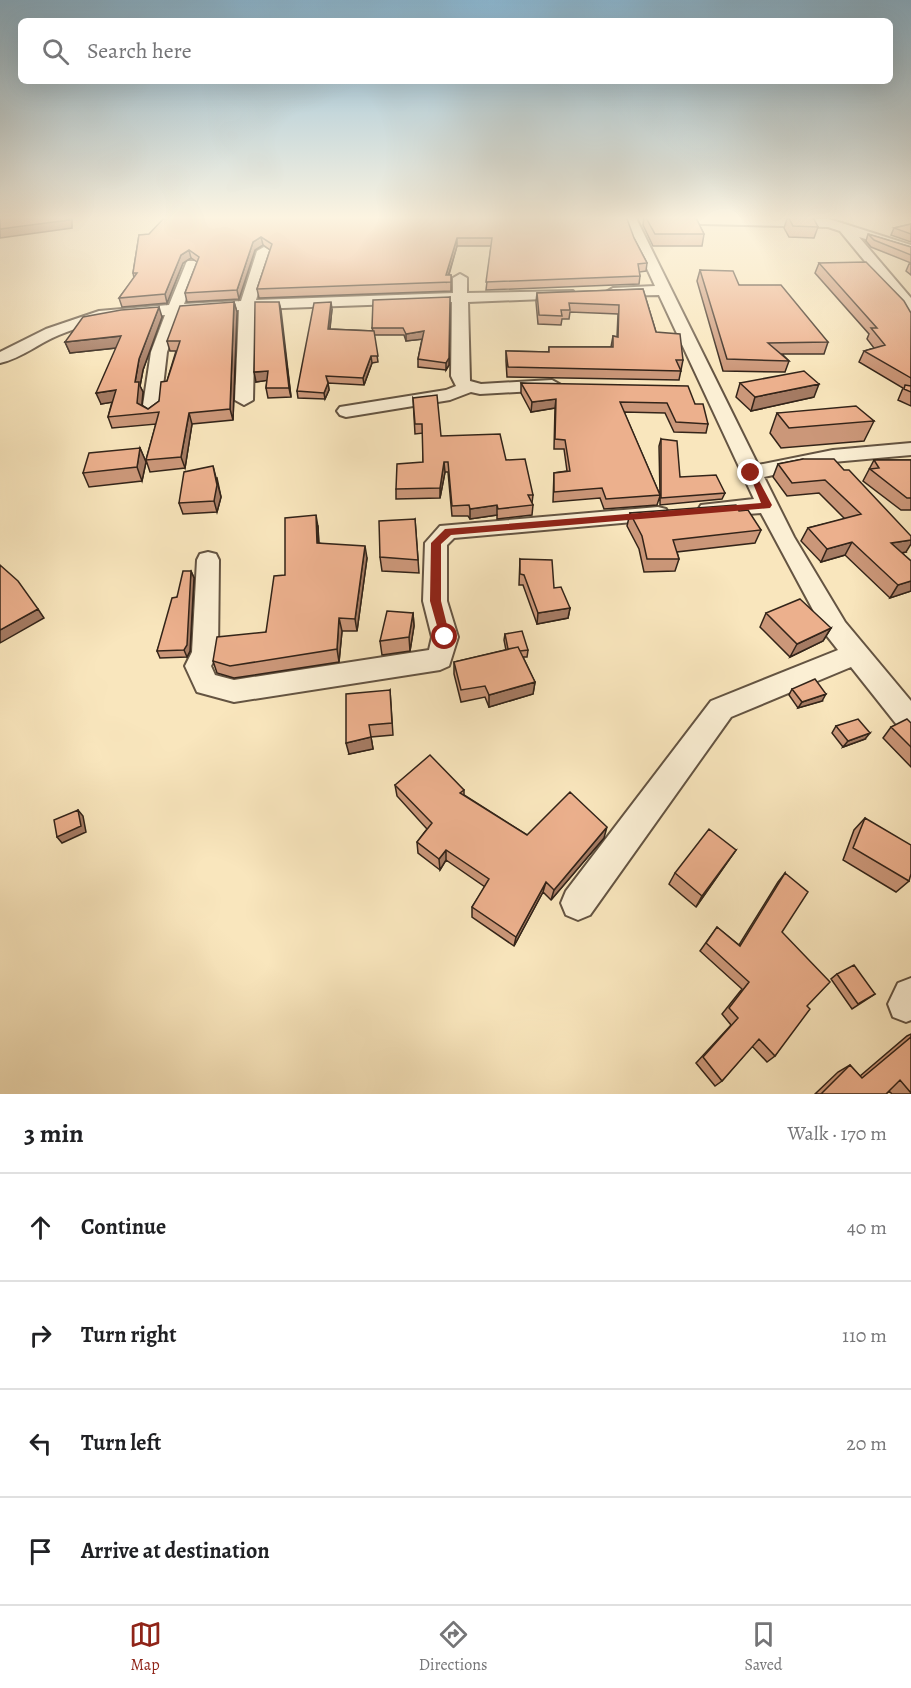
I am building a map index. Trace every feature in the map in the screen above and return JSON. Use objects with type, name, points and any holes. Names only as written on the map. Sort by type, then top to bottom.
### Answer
[{"type":"street","points":[[151,412],[159,351],[191,267]]},
{"type":"street","points":[[244,400],[247,305],[259,267]]},
{"type":"street","points":[[657,267],[704,389],[836,629],[911,721]]},
{"type":"street","points":[[877,267],[911,308]]},
{"type":"street","points":[[460,278],[460,376],[468,387]]},
{"type":"street","points":[[0,358],[81,320],[104,314],[247,305],[665,290]]},
{"type":"street","points":[[346,411],[450,395],[468,387],[571,386]]},
{"type":"street","points":[[751,473],[833,456],[911,449]]},
{"type":"street","points":[[208,560],[205,652],[198,666],[206,684],[234,691],[440,659],[445,637],[435,601],[436,543],[448,531],[767,505]]},
{"type":"street","points":[[578,903],[720,709],[855,654]]},
{"type":"building","points":[[134,267],[176,267],[165,294],[119,298],[137,273],[133,273]]},
{"type":"building","points":[[195,267],[245,267],[237,290],[185,293]]},
{"type":"building","points":[[264,267],[448,267],[446,275],[451,275],[451,282],[257,289]]},
{"type":"building","points":[[488,267],[639,267],[640,276],[486,282]]},
{"type":"building","points":[[823,267],[871,267],[904,301],[911,313],[911,378],[864,351],[885,345],[871,328],[877,328]]},
{"type":"building","points":[[700,270],[733,271],[739,285],[781,285],[828,342],[768,343],[789,361],[727,359]]},
{"type":"building","points":[[643,289],[656,332],[680,334],[683,360],[676,360],[681,371],[508,367],[506,351],[549,352],[549,347],[613,347],[613,336],[618,337],[619,305],[569,303],[570,310],[561,310],[562,316],[539,315],[537,293]]},
{"type":"building","points":[[450,297],[449,358],[446,363],[418,359],[424,331],[406,334],[403,328],[372,328],[373,300]]},
{"type":"building","points":[[234,302],[230,409],[189,413],[181,457],[146,460],[159,412],[108,417],[116,390],[96,393],[121,336],[65,342],[83,317],[121,310],[159,307],[139,359],[135,382],[139,382],[137,403],[148,409],[159,401],[161,382],[167,381],[180,341],[167,341],[180,306]]},
{"type":"building","points":[[255,302],[279,302],[289,388],[266,388],[268,371],[254,372]]},
{"type":"building","points":[[331,302],[328,329],[374,331],[378,356],[371,356],[363,378],[326,376],[328,383],[324,393],[297,391],[314,303]]},
{"type":"building","points":[[804,371],[819,384],[755,397],[740,383]]},
{"type":"building","points":[[521,383],[688,386],[695,404],[703,404],[708,424],[676,422],[667,403],[620,402],[660,495],[606,499],[602,488],[554,492],[554,473],[570,471],[565,440],[555,439],[556,399],[532,402]]},
{"type":"building","points":[[905,385],[911,386],[911,392],[904,389]]},
{"type":"building","points":[[437,395],[441,436],[500,434],[506,460],[525,459],[533,495],[528,495],[533,505],[498,509],[497,505],[470,509],[469,505],[452,506],[448,462],[444,462],[440,488],[396,489],[397,464],[423,462],[422,424],[415,424],[413,398]]},
{"type":"building","points":[[856,406],[874,421],[789,428],[777,413]]},
{"type":"building","points":[[661,439],[677,441],[680,477],[716,475],[725,493],[661,498]]},
{"type":"building","points":[[140,448],[137,467],[83,473],[89,453]]},
{"type":"building","points":[[803,459],[834,459],[844,470],[849,470],[911,536],[911,540],[891,543],[911,561],[911,581],[898,585],[852,542],[827,549],[808,528],[861,514],[825,480],[792,483],[778,464]]},
{"type":"building","points":[[874,460],[911,460],[911,498],[907,498],[870,469],[879,468]]},
{"type":"building","points":[[213,466],[217,485],[214,501],[179,503],[184,472]]},
{"type":"building","points":[[736,505],[739,511],[748,510],[761,530],[673,540],[679,559],[647,559],[642,536],[630,513]]},
{"type":"building","points":[[316,515],[317,543],[365,546],[355,619],[339,618],[337,649],[230,666],[213,661],[217,637],[266,632],[274,576],[285,575],[285,518]]},
{"type":"building","points":[[415,519],[418,560],[380,557],[379,521]]},
{"type":"building","points":[[520,559],[552,560],[554,588],[561,587],[570,608],[538,613],[524,575],[520,574]]},
{"type":"building","points":[[0,565],[18,581],[38,609],[0,630]]},
{"type":"building","points":[[183,571],[191,571],[187,645],[184,650],[157,651],[172,598],[177,597]]},
{"type":"building","points":[[800,599],[831,628],[797,644],[766,613]]},
{"type":"building","points":[[387,611],[413,613],[409,637],[380,641]]},
{"type":"building","points":[[522,631],[528,650],[520,651],[518,647],[508,649],[505,634]]},
{"type":"building","points":[[518,647],[535,682],[489,695],[485,686],[461,690],[454,662]]},
{"type":"building","points":[[815,679],[826,694],[802,702],[792,689]]},
{"type":"building","points":[[390,690],[392,723],[369,725],[371,737],[346,743],[346,694]]},
{"type":"building","points":[[858,719],[870,733],[848,741],[836,726]]},
{"type":"building","points":[[907,719],[911,723],[911,747],[891,727]]},
{"type":"building","points":[[430,755],[464,790],[460,793],[527,835],[570,792],[607,827],[554,890],[546,882],[516,937],[472,907],[489,879],[446,850],[439,859],[417,842],[432,823],[395,785]]},
{"type":"building","points":[[78,810],[81,826],[57,837],[54,820]]},
{"type":"building","points":[[865,818],[911,845],[909,881],[853,848]]},
{"type":"building","points":[[709,829],[736,850],[702,896],[675,873]]},
{"type":"building","points":[[785,873],[808,892],[782,932],[830,982],[807,1006],[810,1009],[775,1056],[759,1039],[722,1081],[703,1057],[738,1018],[729,1008],[749,982],[706,943],[717,927],[740,946]]},
{"type":"building","points":[[854,965],[875,994],[858,1004],[837,974]]},
{"type":"building","points":[[911,1037],[911,1093],[900,1080],[886,1094],[821,1094],[850,1065],[862,1078]]},
{"type":"route","points":[[445,637],[435,601],[436,543],[448,531],[767,505],[751,473]]}]
